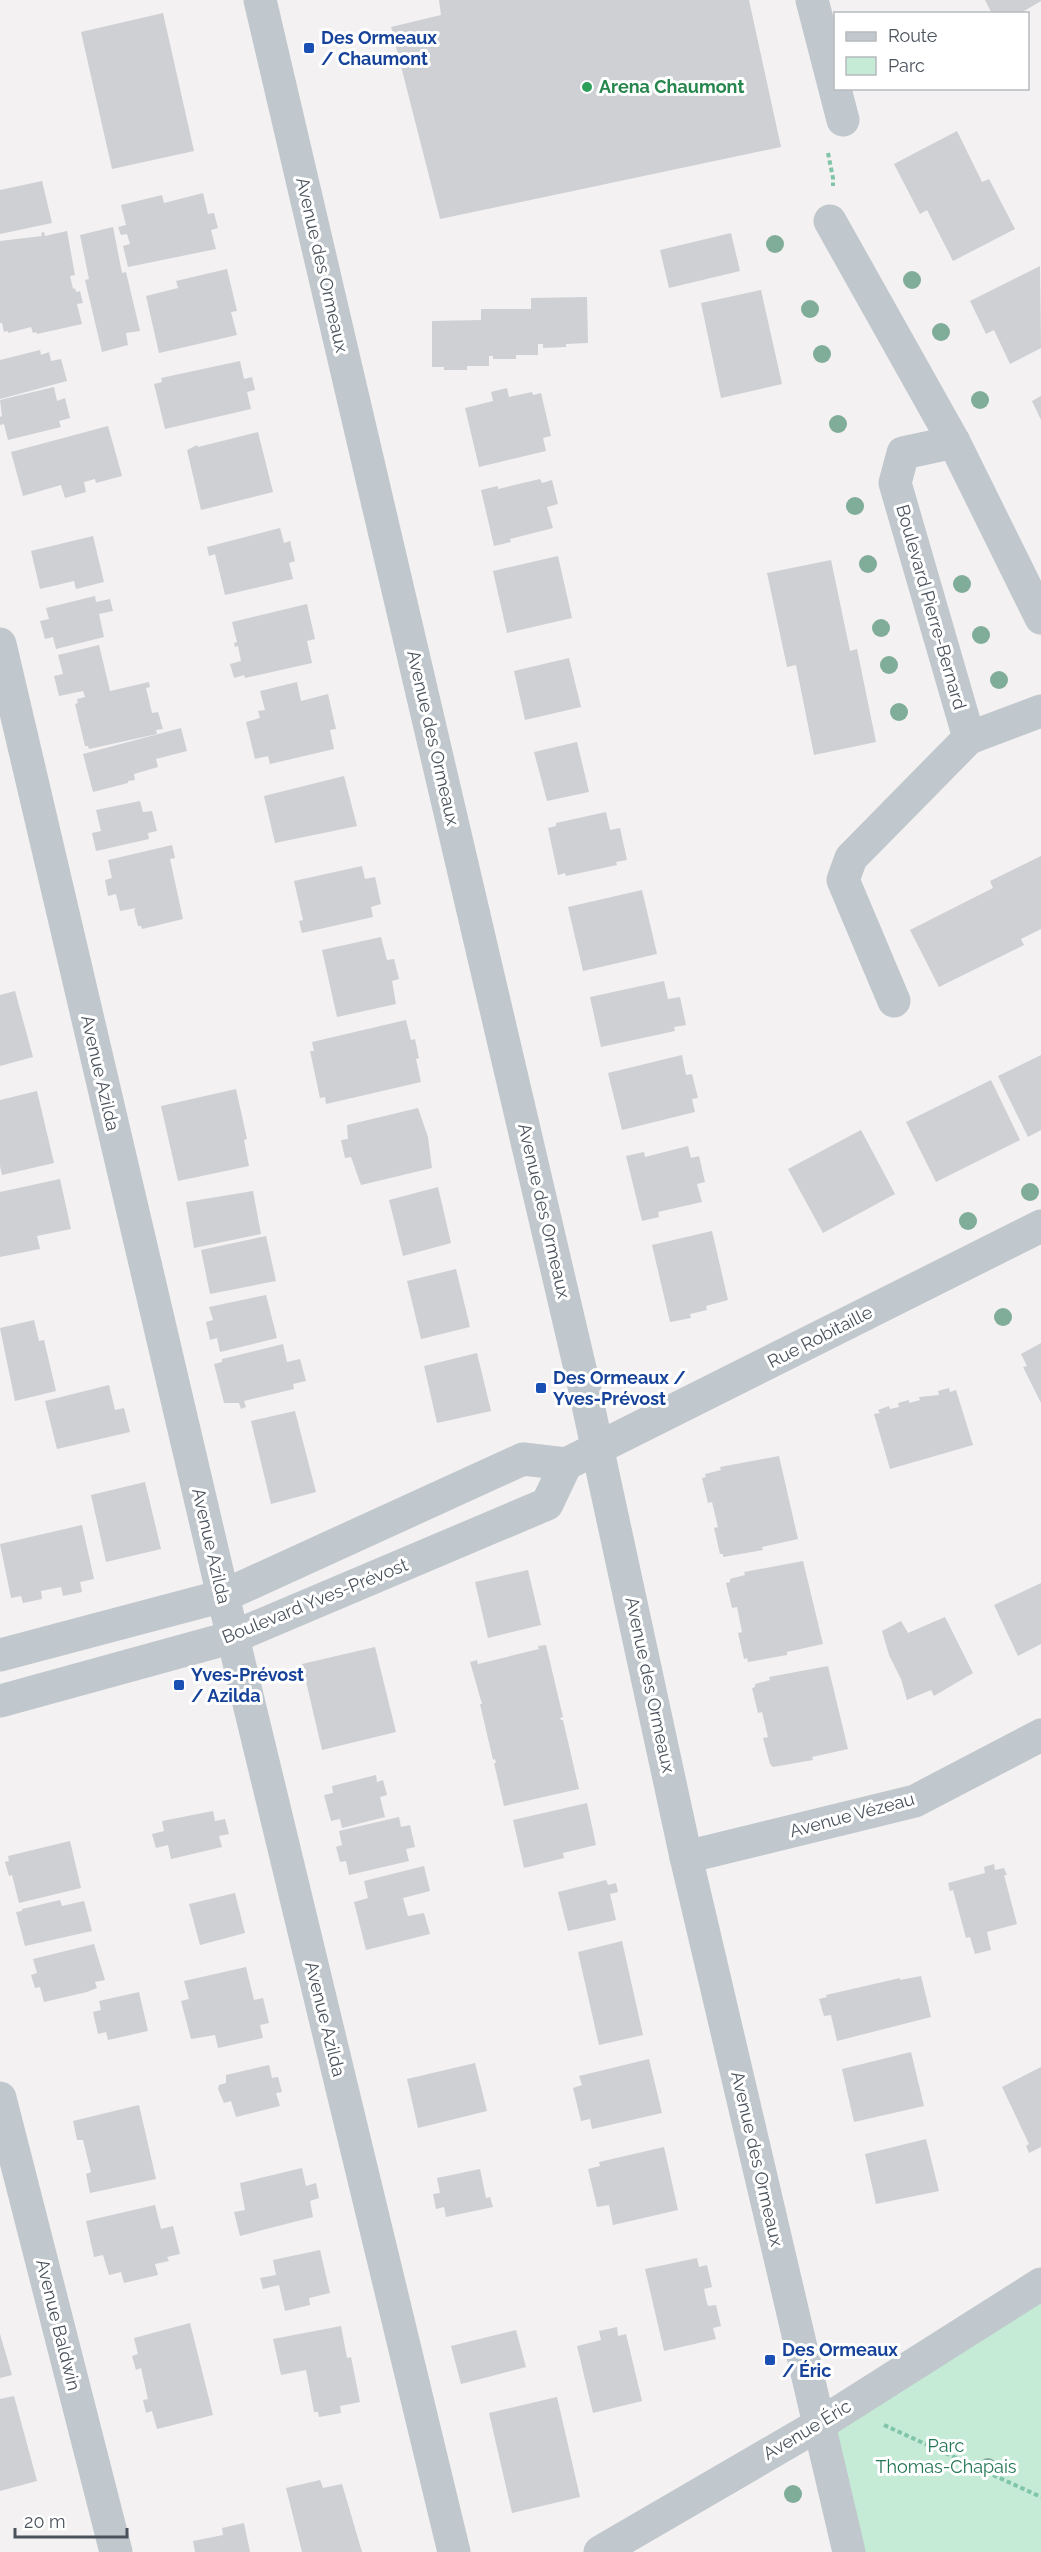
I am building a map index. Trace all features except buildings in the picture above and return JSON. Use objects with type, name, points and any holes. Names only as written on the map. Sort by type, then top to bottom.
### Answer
[{"type":"street","name":"Avenue des Ormeaux","points":[[260,0],[599,1448],[686,1857],[833,2416],[849,2552]]},
{"type":"street","points":[[812,0],[834,85]]},
{"type":"street","points":[[835,90],[843,120]]},
{"type":"street","points":[[830,221],[954,442],[1041,618]]},
{"type":"street","name":"Boulevard Pierre-Bernard","points":[[954,442],[903,453],[895,483],[969,738]]},
{"type":"street","name":"Avenue Azilda","points":[[0,644],[223,1596],[454,2552]]},
{"type":"street","points":[[894,1001],[843,880],[851,858],[969,738],[1041,711]]},
{"type":"street","name":"Rue Robitaille","points":[[599,1448],[1041,1226]]},
{"type":"street","points":[[0,1655],[223,1596],[523,1459],[566,1464],[599,1448]]},
{"type":"street","name":"Boulevard Yves-Prévost","points":[[0,1701],[233,1638],[547,1504],[566,1464]]},
{"type":"street","name":"Avenue Vézeau","points":[[686,1857],[915,1801],[1041,1736]]},
{"type":"street","name":"Avenue Baldwin","points":[[0,2098],[116,2552]]},
{"type":"street","name":"Avenue Éric","points":[[600,2552],[833,2416],[1041,2284]]},
{"type":"path","points":[[833,2416],[1041,2497]]},
{"type":"green space","name":"Parc Thomas-Chapais","points":[[1041,2290],[1041,2552],[849,2552],[820,2424]]},
{"type":"place","name":"Des Ormeaux / Chaumont","points":[[309,48]]},
{"type":"place","name":"Arena Chaumont","points":[[587,87]]},
{"type":"place","name":"Des Ormeaux / Yves-Prévost","points":[[541,1388]]},
{"type":"place","name":"Yves-Prévost / Azilda","points":[[179,1685]]},
{"type":"place","name":"Des Ormeaux / Éric","points":[[770,2360]]}]
